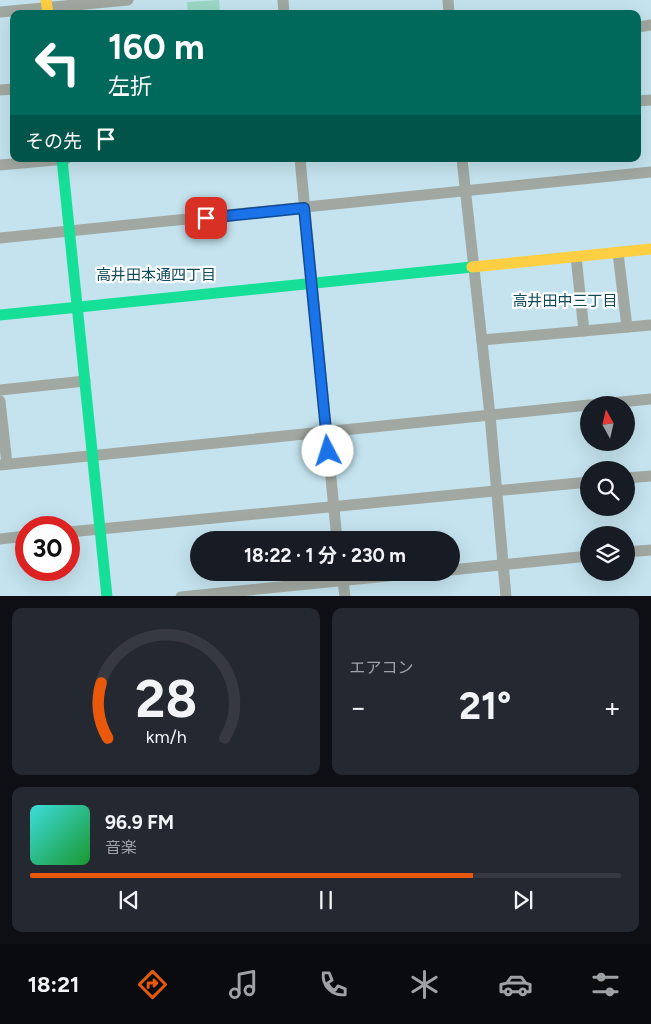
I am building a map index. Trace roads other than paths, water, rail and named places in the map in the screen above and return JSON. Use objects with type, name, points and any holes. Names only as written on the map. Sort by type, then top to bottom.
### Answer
[{"type":"street","points":[[19,10],[128,0]]},
{"type":"street","points":[[0,165],[31,162]]},
{"type":"street","points":[[62,162],[107,596]]},
{"type":"street","points":[[300,162],[337,531]]},
{"type":"street","points":[[462,162],[490,415],[506,596]]},
{"type":"street","points":[[0,238],[466,193],[651,172]]},
{"type":"street","points":[[0,315],[651,249]]},
{"type":"street","points":[[618,253],[626,327]]},
{"type":"street","points":[[576,257],[584,331]]},
{"type":"street","points":[[482,340],[651,325]]},
{"type":"street","points":[[0,390],[85,381]]},
{"type":"street","points":[[635,401],[651,399]]},
{"type":"street","points":[[0,401],[4,465],[580,406]]},
{"type":"street","points":[[635,477],[651,476]]},
{"type":"street","points":[[80,531],[580,483]]},
{"type":"street","points":[[0,539],[15,537]]},
{"type":"street","points":[[635,551],[651,550]]},
{"type":"street","points":[[460,569],[580,557]]},
{"type":"street","points":[[181,596],[308,581]]},
{"type":"street","points":[[343,581],[345,596]]},
{"type":"district","name":"高井田本通四丁目","points":[[156,275]]},
{"type":"district","name":"高井田中三丁目","points":[[565,301]]}]
